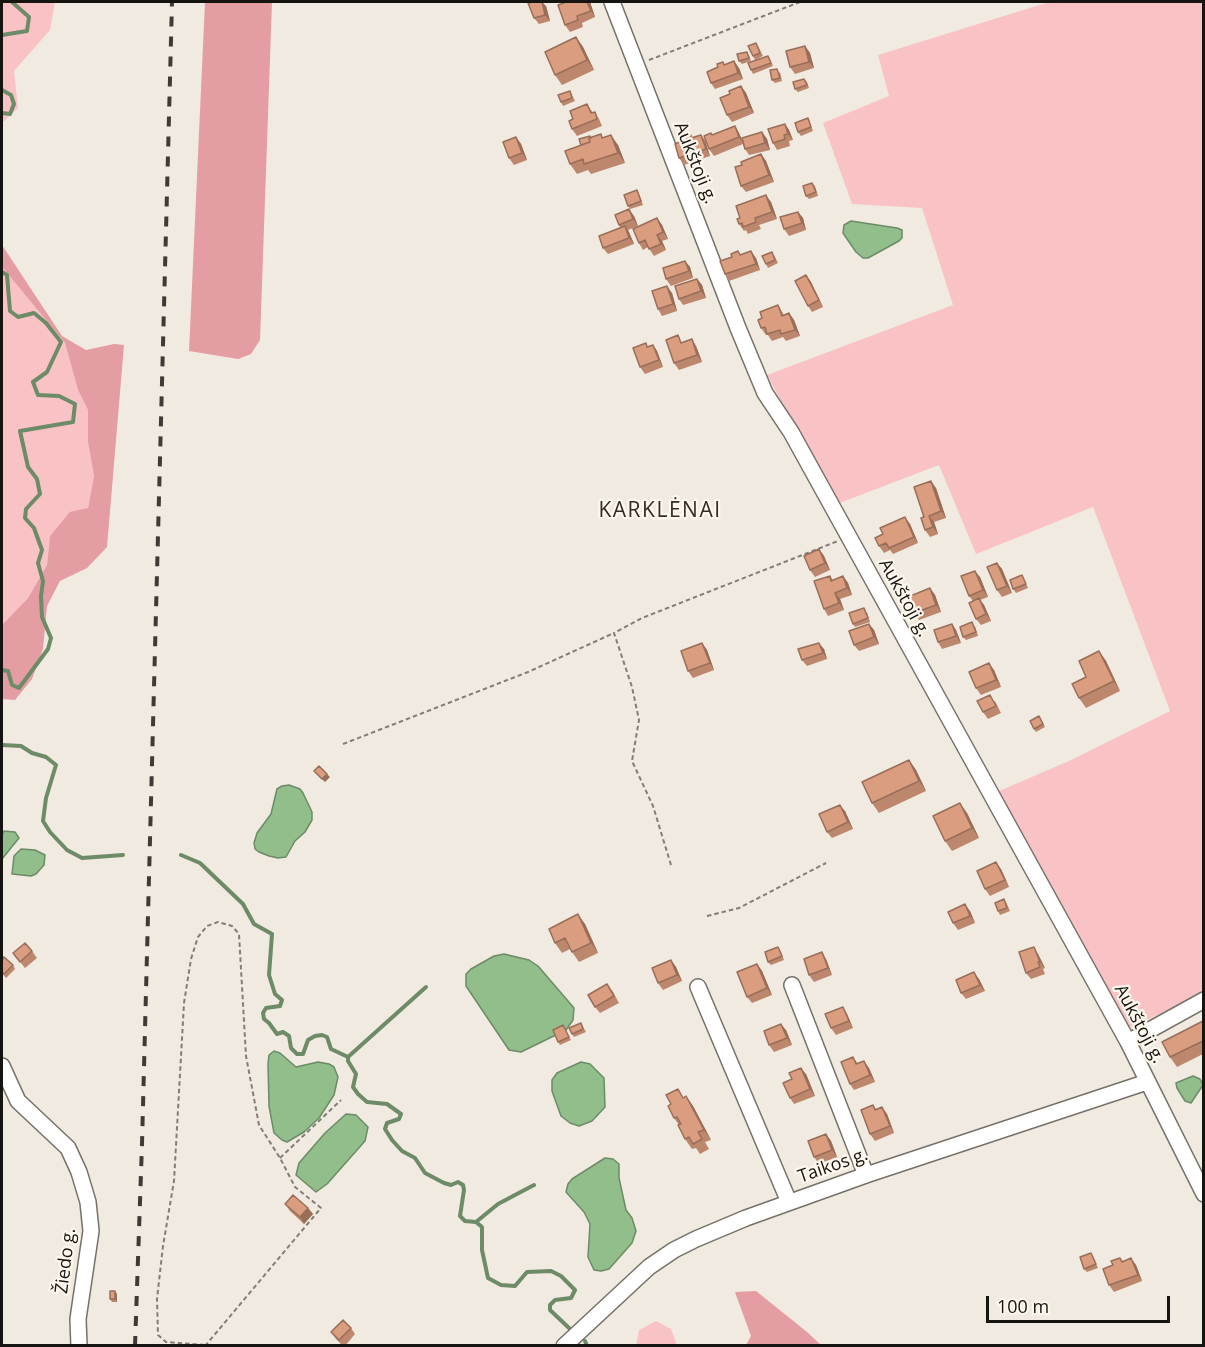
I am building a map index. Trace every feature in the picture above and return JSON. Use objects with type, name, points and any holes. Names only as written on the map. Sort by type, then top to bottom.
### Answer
[{"type":"street","name":"Aukštoji g.","points":[[612,2],[765,393],[791,432],[1128,1042],[1203,1194]]},
{"type":"street","points":[[792,985],[866,1175]]},
{"type":"street","points":[[698,987],[789,1202]]},
{"type":"street","points":[[1128,1042],[1203,1000]]},
{"type":"street","name":"Žiedo g.","points":[[2,1066],[18,1101],[68,1148],[79,1172],[88,1202],[91,1231],[78,1319],[80,1346]]},
{"type":"street","name":"Taikos g.","points":[[564,1346],[649,1267],[674,1250],[789,1202],[1147,1082]]},
{"type":"path","points":[[635,65],[800,2]]},
{"type":"path","points":[[343,744],[528,672],[642,618],[849,537]]},
{"type":"path","points":[[614,633],[632,687],[639,720],[632,760],[652,806],[671,866]]},
{"type":"path","points":[[707,916],[739,908],[826,863]]},
{"type":"path","points":[[219,922],[232,926],[238,934],[246,1056],[260,1125],[295,1187],[321,1208],[205,1345],[166,1342],[158,1335],[157,1299],[174,1181],[184,1003],[191,959],[198,937],[207,926],[219,922]]},
{"type":"path","points":[[280,1158],[341,1100]]},
{"type":"shaded area","points":[[2,2],[55,2],[50,30],[14,71],[18,108],[2,123]]},
{"type":"shaded area","points":[[205,2],[272,2],[260,340],[251,354],[238,359],[189,351]]},
{"type":"shaded area","points":[[1049,2],[1203,2],[1203,995],[1128,1028],[997,792],[1071,760],[1170,711],[1093,507],[976,554],[939,465],[837,504],[767,375],[953,305],[922,208],[852,204],[823,123],[889,96],[878,55]]},
{"type":"shaded area","points":[[851,221],[897,228],[902,230],[902,238],[868,258],[863,258],[843,233],[844,225]]},
{"type":"shaded area","points":[[2,245],[62,336],[86,350],[114,344],[124,345],[107,547],[87,568],[60,581],[47,606],[43,649],[32,679],[15,700],[2,699],[2,625],[28,598],[47,565],[50,536],[70,512],[88,508],[94,476],[88,442],[88,410],[78,390],[65,343],[2,267]]},
{"type":"shaded area","points":[[2,267],[65,343],[78,390],[88,410],[88,442],[94,476],[88,508],[50,536],[47,565],[28,598],[2,625]]},
{"type":"shaded area","points":[[289,785],[300,789],[303,793],[312,812],[312,820],[305,832],[295,841],[286,857],[278,858],[259,852],[255,849],[254,843],[257,833],[271,814],[277,789]]},
{"type":"shaded area","points":[[4,831],[15,832],[19,838],[2,859],[2,835]]},
{"type":"shaded area","points":[[21,849],[35,850],[45,855],[44,865],[36,874],[31,876],[12,874],[14,856]]},
{"type":"shaded area","points":[[504,954],[529,960],[538,966],[574,1008],[573,1020],[566,1030],[521,1052],[509,1050],[466,986],[466,974],[471,969],[494,956]]},
{"type":"shaded area","points":[[274,1051],[280,1053],[296,1067],[318,1062],[329,1064],[334,1067],[338,1077],[334,1095],[319,1118],[304,1132],[287,1142],[274,1133],[269,1106],[268,1064],[269,1055]]},
{"type":"shaded area","points":[[581,1062],[590,1064],[604,1078],[605,1107],[592,1121],[579,1126],[561,1116],[552,1091],[552,1080],[557,1073]]},
{"type":"shaded area","points":[[1193,1076],[1200,1079],[1203,1085],[1191,1103],[1185,1101],[1176,1083]]},
{"type":"shaded area","points":[[346,1114],[356,1115],[368,1127],[365,1141],[327,1184],[316,1192],[296,1175],[299,1163],[325,1133]]},
{"type":"shaded area","points":[[605,1158],[613,1159],[619,1164],[619,1178],[626,1210],[632,1218],[636,1231],[632,1243],[609,1269],[601,1271],[594,1270],[588,1257],[590,1224],[584,1212],[566,1192],[572,1179]]},
{"type":"shaded area","points":[[756,1291],[821,1345],[746,1345],[751,1336],[735,1292]]},
{"type":"shaded area","points":[[656,1321],[671,1329],[677,1345],[636,1345],[639,1330]]},
{"type":"building","points":[[542,2],[545,15],[534,18],[528,3]]},
{"type":"building","points":[[564,2],[587,2],[591,11],[577,16],[578,20],[565,25],[558,5]]},
{"type":"building","points":[[576,37],[587,60],[555,75],[545,52]]},
{"type":"building","points":[[756,43],[760,53],[753,56],[748,46]]},
{"type":"building","points":[[805,46],[809,62],[790,67],[786,51]]},
{"type":"building","points":[[747,52],[749,58],[739,61],[737,54]]},
{"type":"building","points":[[768,56],[771,63],[751,70],[748,63]]},
{"type":"building","points":[[734,61],[738,73],[711,83],[707,72],[718,67],[717,64],[723,62],[724,65]]},
{"type":"building","points":[[777,69],[780,78],[772,80],[770,70]]},
{"type":"building","points":[[804,79],[807,85],[795,89],[793,82]]},
{"type":"building","points":[[741,86],[749,107],[727,115],[720,98]]},
{"type":"building","points":[[570,91],[572,98],[561,102],[558,95]]},
{"type":"building","points":[[587,104],[591,113],[595,112],[597,119],[572,129],[569,121],[573,119],[570,111]]},
{"type":"building","points":[[808,118],[811,127],[798,132],[795,123]]},
{"type":"building","points":[[785,124],[788,134],[784,135],[785,139],[773,143],[768,129]]},
{"type":"building","points":[[735,126],[739,137],[709,149],[704,136]]},
{"type":"building","points":[[762,132],[765,143],[745,149],[742,138]]},
{"type":"building","points":[[601,134],[602,138],[611,135],[618,153],[584,164],[583,159],[570,164],[565,151],[590,142],[589,138]]},
{"type":"building","points":[[691,135],[691,138],[701,135],[706,149],[679,158],[675,144]]},
{"type":"building","points":[[590,136],[590,142],[581,145],[579,139]]},
{"type":"building","points":[[516,137],[522,153],[509,158],[503,142]]},
{"type":"building","points":[[761,154],[769,175],[741,186],[735,167]]},
{"type":"building","points":[[812,183],[816,192],[806,196],[803,186]]},
{"type":"building","points":[[637,190],[641,201],[628,206],[624,195]]},
{"type":"building","points":[[766,195],[772,212],[755,218],[756,222],[743,227],[742,223],[739,224],[737,219],[740,218],[736,206]]},
{"type":"building","points":[[629,209],[633,219],[619,225],[615,215]]},
{"type":"building","points":[[798,212],[802,223],[784,229],[780,217]]},
{"type":"building","points":[[657,218],[663,232],[657,235],[661,244],[649,249],[645,240],[639,243],[633,229]]},
{"type":"building","points":[[625,226],[629,238],[603,248],[599,236]]},
{"type":"building","points":[[738,251],[740,255],[751,251],[756,264],[725,274],[720,261],[732,257],[731,254]]},
{"type":"building","points":[[772,252],[775,260],[766,264],[762,256]]},
{"type":"building","points":[[685,261],[689,271],[666,279],[663,268]]},
{"type":"building","points":[[806,275],[819,300],[808,306],[795,281]]},
{"type":"building","points":[[697,279],[701,291],[679,299],[675,286]]},
{"type":"building","points":[[667,286],[673,304],[658,309],[652,291]]},
{"type":"building","points":[[778,305],[782,316],[789,313],[795,330],[781,334],[780,330],[767,334],[765,327],[761,328],[758,320],[762,318],[760,312]]},
{"type":"building","points":[[678,335],[681,343],[692,339],[697,355],[674,363],[666,340]]},
{"type":"building","points":[[646,343],[647,347],[653,345],[659,360],[640,367],[633,348]]},
{"type":"building","points":[[931,481],[941,511],[929,516],[933,527],[925,530],[921,518],[924,517],[914,487]]},
{"type":"building","points":[[905,517],[914,537],[889,548],[886,543],[879,546],[875,538],[883,534],[880,528]]},
{"type":"building","points":[[819,549],[825,563],[810,570],[804,556]]},
{"type":"building","points":[[997,563],[1007,586],[997,590],[987,567]]},
{"type":"building","points":[[975,571],[983,590],[969,596],[961,576]]},
{"type":"building","points":[[1022,575],[1026,584],[1013,589],[1010,580]]},
{"type":"building","points":[[830,576],[831,581],[843,576],[847,588],[835,593],[839,603],[824,609],[814,581]]},
{"type":"building","points":[[930,588],[936,605],[914,613],[908,597]]},
{"type":"building","points":[[979,598],[986,614],[976,619],[969,603]]},
{"type":"building","points":[[864,608],[868,618],[853,624],[849,613]]},
{"type":"building","points":[[972,622],[976,632],[963,637],[960,627]]},
{"type":"building","points":[[869,624],[874,637],[854,645],[849,631]]},
{"type":"building","points":[[952,624],[956,636],[938,642],[934,630]]},
{"type":"building","points":[[702,643],[710,663],[688,671],[681,651]]},
{"type":"building","points":[[819,643],[823,653],[802,660],[798,649]]},
{"type":"building","points":[[1099,651],[1114,681],[1079,698],[1072,684],[1086,677],[1079,661]]},
{"type":"building","points":[[989,663],[996,680],[976,688],[969,672]]},
{"type":"building","points":[[990,695],[996,706],[983,712],[977,701]]},
{"type":"building","points":[[1039,716],[1043,724],[1034,729],[1030,721]]},
{"type":"building","points":[[909,760],[919,781],[872,803],[862,782]]},
{"type":"building","points":[[319,766],[327,774],[322,779],[314,771]]},
{"type":"building","points":[[960,803],[972,828],[945,841],[933,816]]},
{"type":"building","points":[[840,805],[848,822],[827,832],[819,814]]},
{"type":"building","points":[[996,862],[1005,880],[985,889],[977,871]]},
{"type":"building","points":[[1004,899],[1007,908],[998,911],[995,903]]},
{"type":"building","points":[[965,904],[970,916],[953,923],[948,912]]},
{"type":"building","points":[[578,914],[591,943],[572,952],[565,938],[555,943],[549,929]]},
{"type":"building","points":[[25,943],[32,951],[20,962],[13,953]]},
{"type":"building","points":[[778,947],[782,956],[768,962],[765,952]]},
{"type":"building","points":[[1034,947],[1040,967],[1026,973],[1019,952]]},
{"type":"building","points":[[822,952],[828,968],[809,975],[804,959]]},
{"type":"building","points":[[4,957],[13,965],[4,974],[2,960]]},
{"type":"building","points":[[671,960],[677,975],[658,983],[652,968]]},
{"type":"building","points":[[757,964],[767,988],[747,997],[737,972]]},
{"type":"building","points":[[974,972],[980,985],[961,993],[956,980]]},
{"type":"building","points":[[607,984],[614,996],[595,1007],[588,995]]},
{"type":"building","points":[[843,1007],[849,1021],[831,1028],[825,1014]]},
{"type":"building","points":[[1203,1021],[1203,1041],[1170,1057],[1162,1042]]},
{"type":"building","points":[[581,1023],[583,1029],[572,1034],[569,1028]]},
{"type":"building","points":[[781,1024],[787,1038],[769,1045],[764,1031]]},
{"type":"building","points":[[563,1025],[569,1037],[558,1042],[553,1030]]},
{"type":"building","points":[[853,1057],[856,1064],[864,1061],[870,1075],[850,1084],[841,1062]]},
{"type":"building","points":[[801,1068],[810,1089],[790,1098],[783,1083],[792,1079],[789,1073]]},
{"type":"building","points":[[678,1089],[683,1098],[686,1096],[704,1130],[698,1132],[702,1139],[693,1144],[689,1137],[685,1139],[678,1125],[681,1124],[677,1117],[674,1118],[668,1106],[671,1104],[666,1095]]},
{"type":"building","points":[[873,1105],[875,1110],[882,1107],[890,1126],[870,1134],[861,1110]]},
{"type":"building","points":[[826,1134],[832,1150],[814,1157],[808,1141]]},
{"type":"building","points":[[293,1195],[308,1208],[300,1217],[285,1204]]},
{"type":"building","points":[[1091,1253],[1096,1264],[1084,1269],[1080,1257]]},
{"type":"building","points":[[1120,1258],[1122,1262],[1131,1258],[1138,1275],[1109,1285],[1103,1269],[1113,1265],[1111,1261]]},
{"type":"building","points":[[110,1291],[115,1291],[115,1299],[110,1299]]},
{"type":"building","points":[[343,1320],[351,1328],[339,1340],[331,1332]]},
{"type":"waterway","points":[[2,35],[27,31],[29,17],[12,2]]},
{"type":"waterway","points":[[2,90],[11,95],[14,104],[10,114],[2,113]]},
{"type":"waterway","points":[[2,272],[7,275],[10,311],[18,317],[34,313],[46,323],[61,342],[47,372],[33,382],[38,395],[59,396],[75,404],[73,422],[20,431],[28,467],[37,479],[40,494],[26,509],[25,518],[34,528],[42,550],[38,563],[43,581],[42,617],[51,638],[48,649],[19,688],[12,685],[8,671],[2,670]]},
{"type":"waterway","points":[[2,745],[21,746],[32,753],[46,757],[56,765],[46,798],[43,821],[67,850],[82,858],[123,855]]},
{"type":"waterway","points":[[181,855],[200,863],[243,904],[254,924],[272,934],[269,975],[275,994],[282,1000],[280,1006],[266,1008],[263,1013],[264,1019],[277,1034],[283,1032],[289,1036],[291,1048],[297,1054],[303,1054],[308,1040],[322,1035],[327,1037],[331,1049],[348,1057],[356,1074],[353,1087],[358,1094],[367,1102],[387,1104],[401,1114],[399,1119],[387,1123],[385,1129],[392,1140],[402,1151],[415,1158],[425,1173],[444,1183],[451,1185],[458,1182],[463,1185],[460,1216],[465,1221],[476,1222],[482,1227],[482,1250],[488,1278],[501,1285],[515,1286],[527,1272],[551,1271],[561,1276],[575,1290],[571,1298],[555,1300],[550,1305],[550,1310],[569,1328]]},
{"type":"waterway","points":[[348,1057],[426,987]]},
{"type":"waterway","points":[[476,1222],[498,1204],[534,1185]]},
{"type":"waterway","points":[[585,1341],[587,1346]]},
{"type":"railway","points":[[135,1346],[172,2]]},
{"type":"district","name":"KARKLĖNAI","points":[[660,511]]}]
